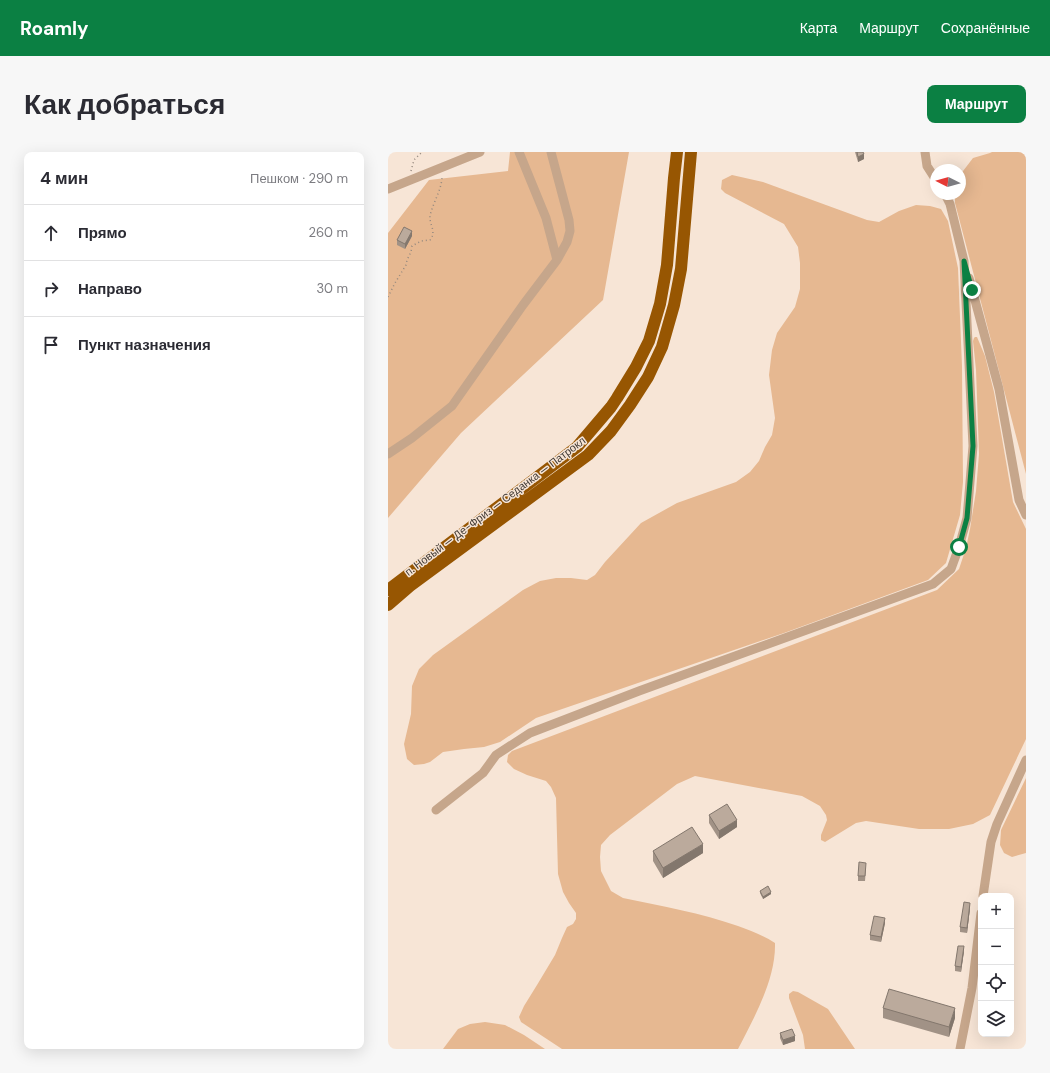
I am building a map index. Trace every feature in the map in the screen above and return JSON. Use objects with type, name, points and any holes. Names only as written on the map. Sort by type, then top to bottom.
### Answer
[{"type":"highway","name":"п. Новый — Де-Фриз — Седанка — Патрокл","points":[[388,590],[577,447],[617,398],[636,367],[649,341],[660,304],[667,265],[677,152]]},
{"type":"highway","name":"п. Новый — Де-Фриз — Седанка — Патрокл","points":[[388,605],[410,586],[588,456],[611,430],[630,405],[648,377],[662,347],[674,305],[681,269],[691,152]]},
{"type":"street","points":[[389,191],[404,183],[480,152]]},
{"type":"street","points":[[519,152],[546,218],[556,260]]},
{"type":"street","points":[[388,454],[412,438],[452,406],[523,304],[556,260],[567,242],[570,231],[569,220],[551,152]]},
{"type":"street","points":[[925,152],[927,166],[930,171]]},
{"type":"street","points":[[948,200],[950,204],[964,261],[1000,390],[1019,500],[1026,515]]},
{"type":"street","points":[[436,810],[484,773],[496,755],[530,733],[640,690],[933,584],[951,569],[967,518],[973,446],[964,261]]},
{"type":"street","points":[[983,893],[991,842],[997,824],[1026,760]]},
{"type":"street","points":[[960,1049],[972,988],[979,929]]},
{"type":"path","points":[[404,183],[409,176],[414,160],[422,152]]},
{"type":"path","points":[[388,297],[406,265],[412,246],[421,241],[430,240],[432,237],[433,233],[430,216],[441,186],[443,168]]},
{"type":"shaded area","points":[[510,152],[629,152],[603,300],[461,433],[388,518],[388,233],[429,180],[508,171]]},
{"type":"shaded area","points":[[1026,152],[1026,474],[955,203],[955,200],[966,200],[966,167],[973,158],[990,153]]},
{"type":"shaded area","points":[[732,175],[763,182],[867,220],[879,222],[899,211],[916,205],[930,206],[941,209],[948,221],[958,268],[962,366],[963,482],[960,515],[946,563],[928,580],[784,633],[536,718],[500,742],[484,747],[443,752],[430,762],[414,765],[407,759],[404,744],[411,714],[412,686],[419,669],[433,655],[523,590],[540,581],[556,578],[587,580],[595,575],[641,523],[677,503],[736,482],[750,472],[759,461],[772,435],[775,418],[769,375],[772,350],[777,333],[795,307],[800,289],[800,263],[798,247],[784,224],[725,193],[721,189],[722,180]]},
{"type":"shaded area","points":[[975,337],[977,337],[985,356],[994,392],[1013,502],[1026,529],[1026,739],[990,815],[973,824],[949,829],[919,829],[866,821],[856,823],[825,842],[821,840],[821,835],[827,820],[826,815],[820,806],[802,796],[695,776],[677,784],[610,835],[601,845],[601,871],[611,891],[623,898],[724,921],[757,933],[775,943],[772,970],[763,998],[738,1049],[562,1049],[521,1022],[519,1017],[555,955],[567,927],[573,924],[576,919],[576,913],[563,892],[558,874],[556,798],[551,787],[546,781],[514,769],[507,762],[508,755],[512,751],[937,590],[959,569],[966,548],[976,491],[979,454],[976,370],[973,341]]},
{"type":"shaded area","points":[[1026,778],[1026,853],[1012,857],[1004,853],[1000,845],[1001,830]]},
{"type":"shaded area","points":[[793,991],[798,992],[828,1009],[855,1049],[805,1049],[803,1035],[789,998],[789,994]]},
{"type":"shaded area","points":[[485,1022],[505,1025],[524,1035],[545,1049],[443,1049],[458,1029],[470,1024]]},
{"type":"building","points":[[857,152],[863,152],[864,154],[858,157]]},
{"type":"building","points":[[404,227],[412,231],[405,244],[397,240]]},
{"type":"building","points":[[727,804],[737,820],[719,831],[709,815]]},
{"type":"building","points":[[692,827],[703,844],[663,868],[653,851]]},
{"type":"building","points":[[859,862],[866,863],[865,876],[858,876]]},
{"type":"building","points":[[768,886],[771,892],[763,897],[760,891]]},
{"type":"building","points":[[964,902],[970,903],[967,928],[960,927]]},
{"type":"building","points":[[874,916],[885,918],[881,937],[870,935]]},
{"type":"building","points":[[958,946],[964,946],[961,967],[955,966]]},
{"type":"building","points":[[889,989],[955,1008],[949,1027],[883,1008]]},
{"type":"building","points":[[792,1029],[795,1036],[783,1040],[780,1033]]},
{"type":"route","points":[[959,547],[967,518],[973,446],[964,261],[972,290]]}]
